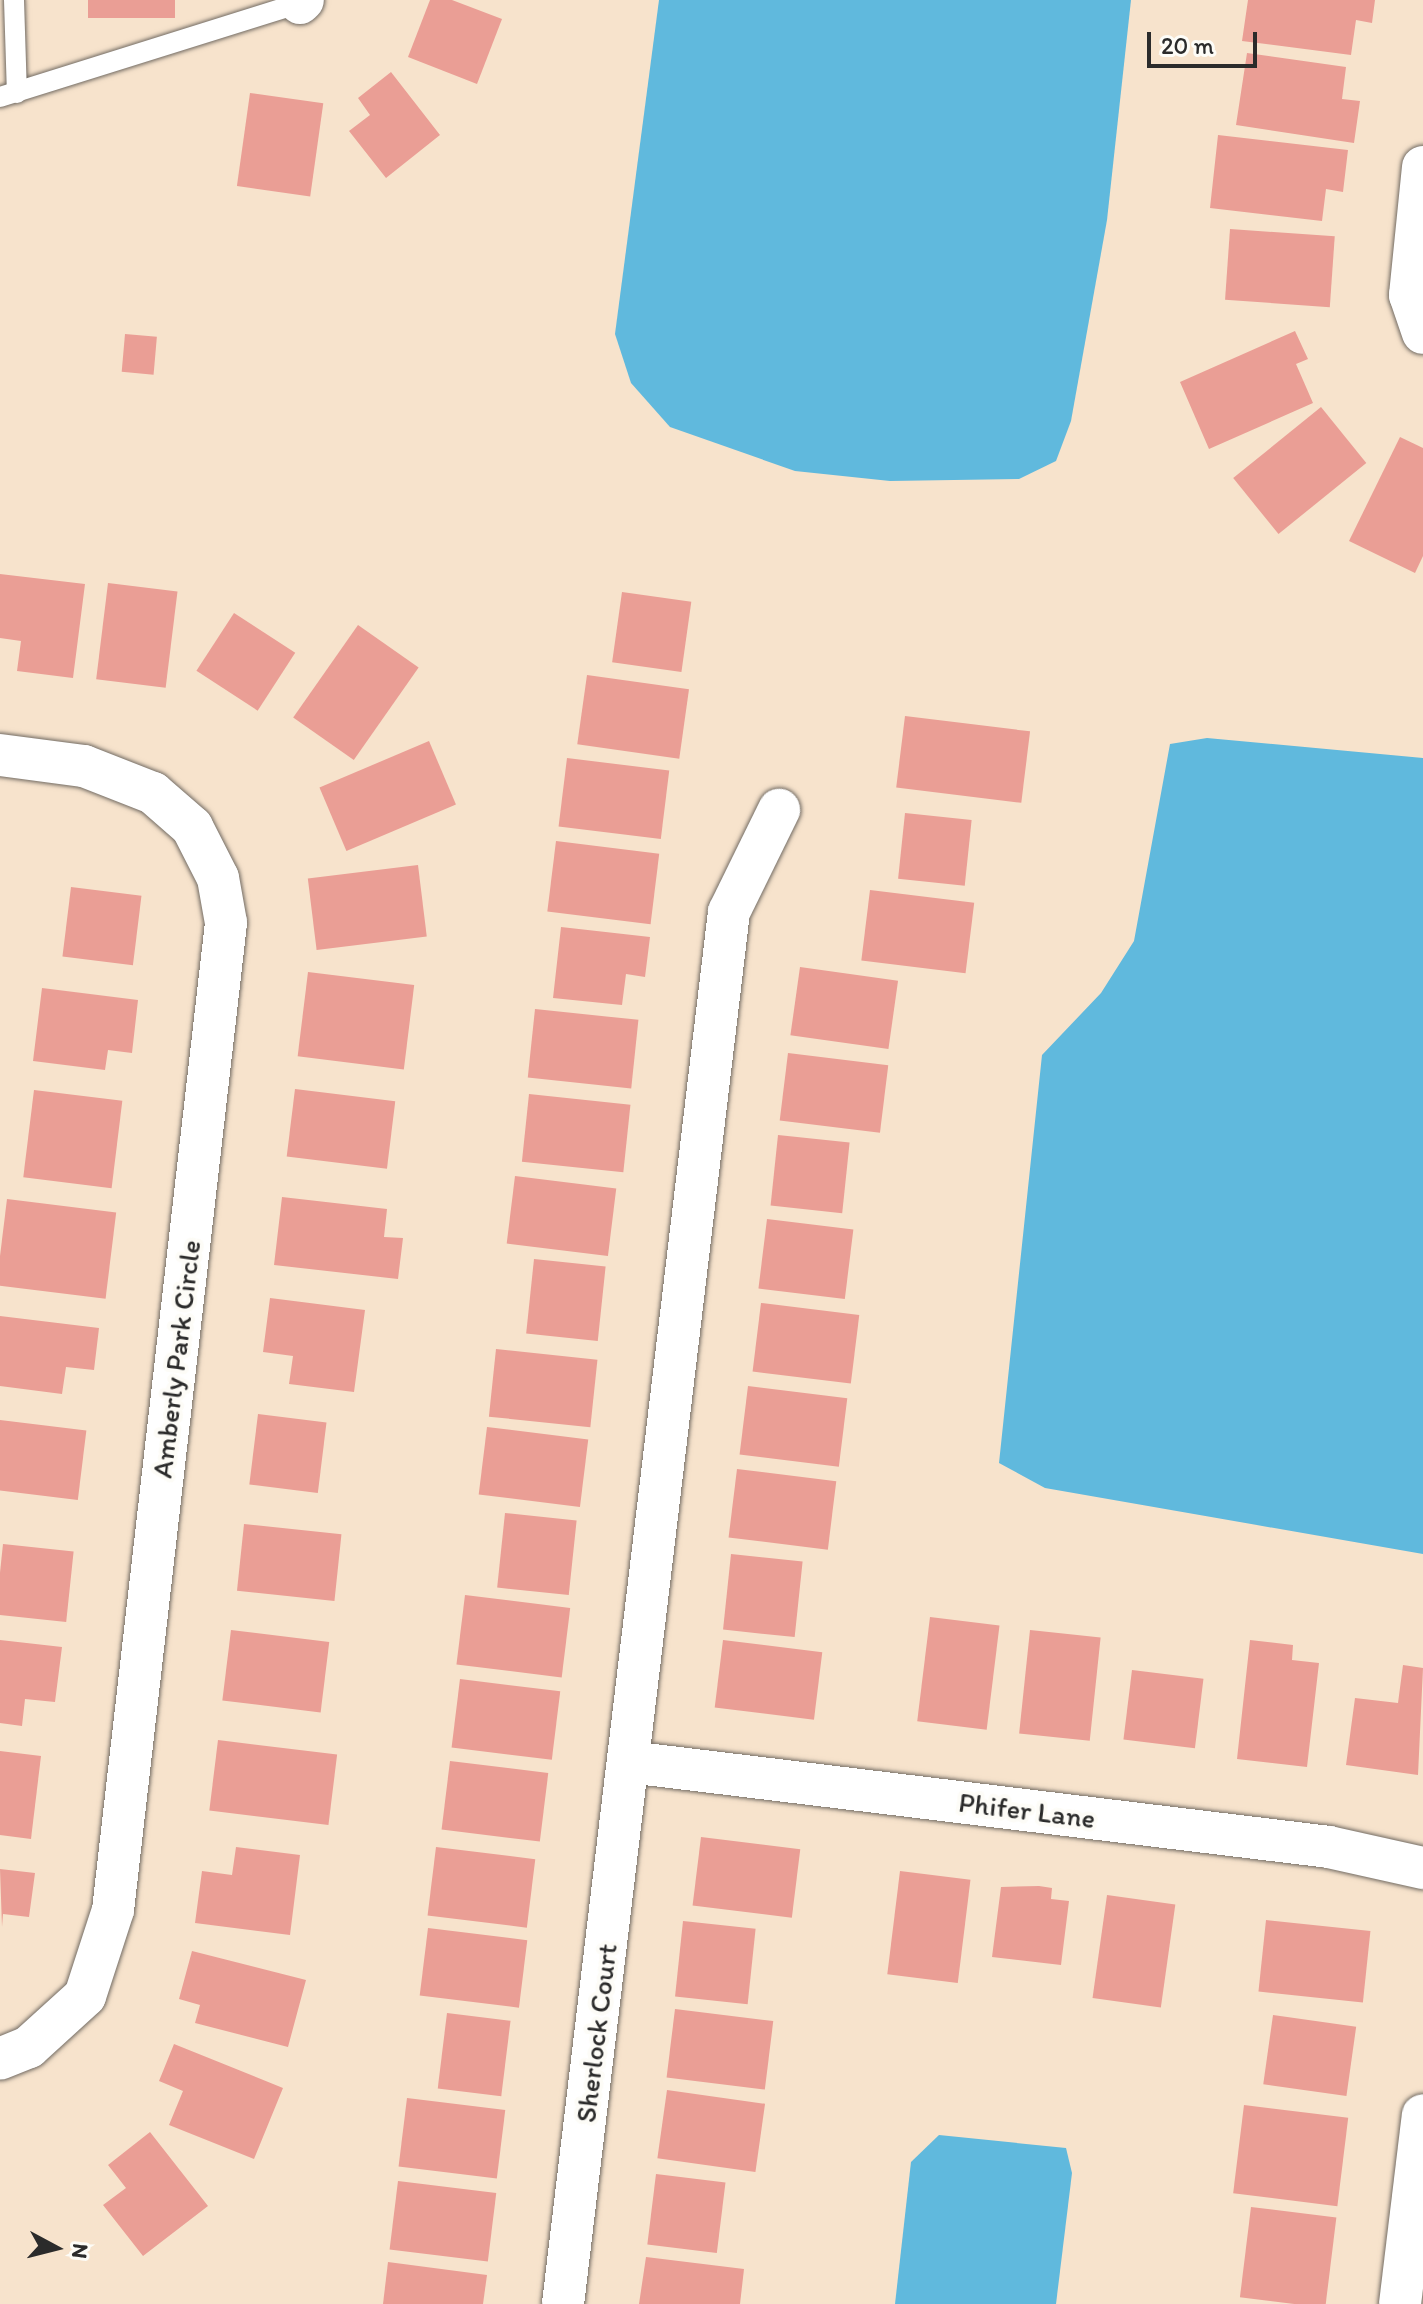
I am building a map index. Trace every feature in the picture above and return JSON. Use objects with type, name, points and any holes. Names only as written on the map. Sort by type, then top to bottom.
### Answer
[{"type":"street","points":[[1423,167],[1410,295],[1423,333]]},
{"type":"street","name":"Amberly Park Circle","points":[[0,755],[84,766],[153,793],[192,827],[218,878],[226,923],[113,1910],[85,1996],[29,2047],[0,2059]]},
{"type":"street","name":"Sherlock Court","points":[[563,2304],[729,912],[779,810]]},
{"type":"street","name":"Phifer Lane","points":[[629,1762],[1329,1847],[1423,1868]]},
{"type":"street","points":[[1400,2304],[1423,2115]]},
{"type":"lane","points":[[14,0],[8,95],[301,2]]},
{"type":"water","points":[[659,0],[1131,0],[1107,220],[1071,421],[1056,461],[1019,479],[890,481],[795,471],[670,427],[631,383],[615,334]]},
{"type":"water","points":[[1207,738],[1423,758],[1423,1554],[1045,1488],[999,1463],[1042,1055],[1101,993],[1134,941],[1170,744]]},
{"type":"water","points":[[939,2135],[1066,2148],[1072,2173],[1056,2304],[895,2304],[911,2162]]},
{"type":"building","points":[[88,0],[175,0],[175,18],[88,18]]},
{"type":"building","points":[[430,0],[452,0],[502,19],[477,84],[408,57]]},
{"type":"building","points":[[1248,0],[1375,0],[1372,23],[1356,20],[1351,55],[1242,41]]},
{"type":"building","points":[[1247,53],[1346,67],[1342,99],[1360,101],[1354,143],[1236,125]]},
{"type":"building","points":[[391,72],[440,135],[386,178],[349,131],[370,115],[358,98]]},
{"type":"building","points":[[250,93],[323,103],[310,196],[237,186]]},
{"type":"building","points":[[1218,135],[1348,150],[1343,192],[1326,189],[1322,221],[1210,208]]},
{"type":"building","points":[[1230,229],[1335,236],[1330,307],[1225,300]]},
{"type":"building","points":[[1295,331],[1308,359],[1296,364],[1313,403],[1209,449],[1180,382]]},
{"type":"building","points":[[125,334],[157,337],[154,375],[122,372]]},
{"type":"building","points":[[1321,407],[1366,463],[1278,534],[1233,478]]},
{"type":"building","points":[[1400,437],[1423,448],[1423,556],[1415,573],[1349,541]]},
{"type":"building","points":[[0,574],[85,584],[73,678],[17,671],[21,641],[0,638]]},
{"type":"building","points":[[108,583],[177,592],[166,688],[96,679]]},
{"type":"building","points":[[622,592],[691,602],[681,672],[612,662]]},
{"type":"building","points":[[234,613],[295,653],[258,711],[196,671]]},
{"type":"building","points":[[358,625],[419,667],[354,760],[293,718]]},
{"type":"building","points":[[587,675],[689,689],[679,759],[577,744]]},
{"type":"building","points":[[905,716],[1030,731],[1021,803],[896,787]]},
{"type":"building","points":[[429,741],[456,805],[346,851],[319,787]]},
{"type":"building","points":[[567,758],[669,771],[661,839],[559,826]]},
{"type":"building","points":[[905,813],[972,820],[965,886],[898,879]]},
{"type":"building","points":[[556,841],[659,854],[651,924],[547,911]]},
{"type":"building","points":[[418,865],[427,936],[317,950],[308,879]]},
{"type":"building","points":[[71,887],[141,896],[133,965],[62,956]]},
{"type":"building","points":[[870,890],[974,903],[966,973],[861,960]]},
{"type":"building","points":[[561,927],[650,937],[645,977],[626,974],[622,1005],[553,998]]},
{"type":"building","points":[[800,967],[898,981],[888,1049],[790,1035]]},
{"type":"building","points":[[308,972],[414,985],[404,1069],[298,1056]]},
{"type":"building","points":[[42,988],[138,1000],[132,1053],[108,1050],[105,1070],[33,1061]]},
{"type":"building","points":[[535,1009],[638,1020],[631,1088],[528,1078]]},
{"type":"building","points":[[788,1053],[888,1065],[880,1133],[780,1120]]},
{"type":"building","points":[[295,1089],[395,1101],[387,1169],[287,1156]]},
{"type":"building","points":[[34,1090],[122,1101],[112,1188],[23,1177]]},
{"type":"building","points":[[529,1094],[630,1105],[623,1172],[522,1162]]},
{"type":"building","points":[[778,1135],[850,1143],[842,1213],[771,1206]]},
{"type":"building","points":[[515,1176],[616,1188],[608,1256],[507,1243]]},
{"type":"building","points":[[282,1197],[387,1209],[384,1237],[403,1238],[398,1279],[274,1265]]},
{"type":"building","points":[[7,1199],[116,1212],[106,1299],[0,1286]]},
{"type":"building","points":[[767,1219],[853,1230],[845,1299],[758,1288]]},
{"type":"building","points":[[534,1259],[606,1267],[598,1341],[526,1334]]},
{"type":"building","points":[[270,1298],[365,1310],[354,1392],[289,1384],[293,1356],[263,1352]]},
{"type":"building","points":[[761,1303],[859,1315],[851,1384],[753,1371]]},
{"type":"building","points":[[0,1316],[99,1328],[94,1370],[66,1367],[62,1394],[0,1386]]},
{"type":"building","points":[[496,1349],[597,1360],[590,1427],[489,1417]]},
{"type":"building","points":[[748,1386],[847,1398],[839,1467],[740,1454]]},
{"type":"building","points":[[258,1414],[326,1422],[318,1493],[249,1484]]},
{"type":"building","points":[[0,1420],[86,1431],[78,1500],[0,1491]]},
{"type":"building","points":[[487,1427],[588,1439],[580,1507],[479,1494]]},
{"type":"building","points":[[737,1469],[836,1481],[828,1550],[729,1537]]},
{"type":"building","points":[[505,1513],[577,1521],[569,1595],[497,1588]]},
{"type":"building","points":[[244,1524],[341,1534],[334,1601],[237,1591]]},
{"type":"building","points":[[3,1544],[74,1551],[66,1622],[0,1615]]},
{"type":"building","points":[[731,1554],[803,1562],[795,1637],[723,1630]]},
{"type":"building","points":[[465,1595],[570,1608],[562,1677],[456,1664]]},
{"type":"building","points":[[930,1617],[999,1626],[987,1730],[917,1721]]},
{"type":"building","points":[[231,1630],[329,1642],[321,1713],[222,1700]]},
{"type":"building","points":[[1030,1630],[1101,1637],[1090,1741],[1019,1733]]},
{"type":"building","points":[[0,1640],[62,1647],[55,1702],[25,1699],[22,1726],[0,1723]]},
{"type":"building","points":[[723,1640],[822,1652],[814,1720],[715,1707]]},
{"type":"building","points":[[1250,1640],[1293,1645],[1292,1660],[1319,1663],[1307,1767],[1237,1759]]},
{"type":"building","points":[[1403,1665],[1423,1668],[1418,1775],[1346,1765],[1355,1698],[1398,1703]]},
{"type":"building","points":[[1132,1670],[1203,1679],[1195,1748],[1123,1739]]},
{"type":"building","points":[[460,1679],[560,1691],[552,1760],[452,1747]]},
{"type":"building","points":[[218,1740],[337,1755],[328,1825],[209,1810]]},
{"type":"building","points":[[0,1751],[41,1756],[31,1839],[0,1835]]},
{"type":"building","points":[[450,1761],[548,1773],[540,1842],[442,1829]]},
{"type":"building","points":[[701,1837],[800,1849],[792,1918],[693,1905]]},
{"type":"building","points":[[236,1847],[300,1855],[290,1935],[195,1923],[202,1871],[232,1875]]},
{"type":"building","points":[[436,1847],[535,1859],[527,1928],[428,1915]]},
{"type":"building","points":[[0,1869],[35,1873],[29,1917],[3,1914],[2,1927]]},
{"type":"building","points":[[900,1871],[970,1880],[958,1983],[887,1974]]},
{"type":"building","points":[[1001,1887],[1052,1888],[1051,1899],[1069,1901],[1061,1965],[992,1957]]},
{"type":"building","points":[[1107,1895],[1175,1905],[1161,2008],[1093,1998]]},
{"type":"building","points":[[1266,1920],[1370,1931],[1363,2003],[1258,1992]]},
{"type":"building","points":[[683,1921],[756,1929],[748,2004],[675,1997]]},
{"type":"building","points":[[428,1928],[527,1940],[519,2008],[420,1995]]},
{"type":"building","points":[[192,1951],[306,1980],[288,2047],[195,2023],[200,2005],[179,1999]]},
{"type":"building","points":[[675,2009],[773,2021],[765,2090],[667,2077]]},
{"type":"building","points":[[447,2013],[511,2021],[501,2096],[438,2088]]},
{"type":"building","points":[[1273,2015],[1356,2027],[1346,2096],[1263,2084]]},
{"type":"building","points":[[174,2044],[283,2088],[254,2159],[169,2125],[183,2091],[159,2081]]},
{"type":"building","points":[[667,2090],[765,2104],[755,2172],[657,2158]]},
{"type":"building","points":[[407,2098],[505,2110],[497,2179],[399,2166]]},
{"type":"building","points":[[1244,2105],[1348,2118],[1337,2206],[1233,2193]]},
{"type":"building","points":[[150,2132],[208,2206],[143,2256],[103,2205],[126,2188],[108,2165]]},
{"type":"building","points":[[656,2174],[725,2183],[717,2253],[647,2244]]},
{"type":"building","points":[[398,2181],[496,2193],[488,2262],[390,2249]]},
{"type":"building","points":[[1251,2207],[1336,2217],[1326,2304],[1294,2304],[1240,2297]]},
{"type":"building","points":[[646,2257],[744,2269],[740,2304],[639,2304]]},
{"type":"building","points":[[388,2262],[487,2275],[483,2304],[383,2304]]}]
